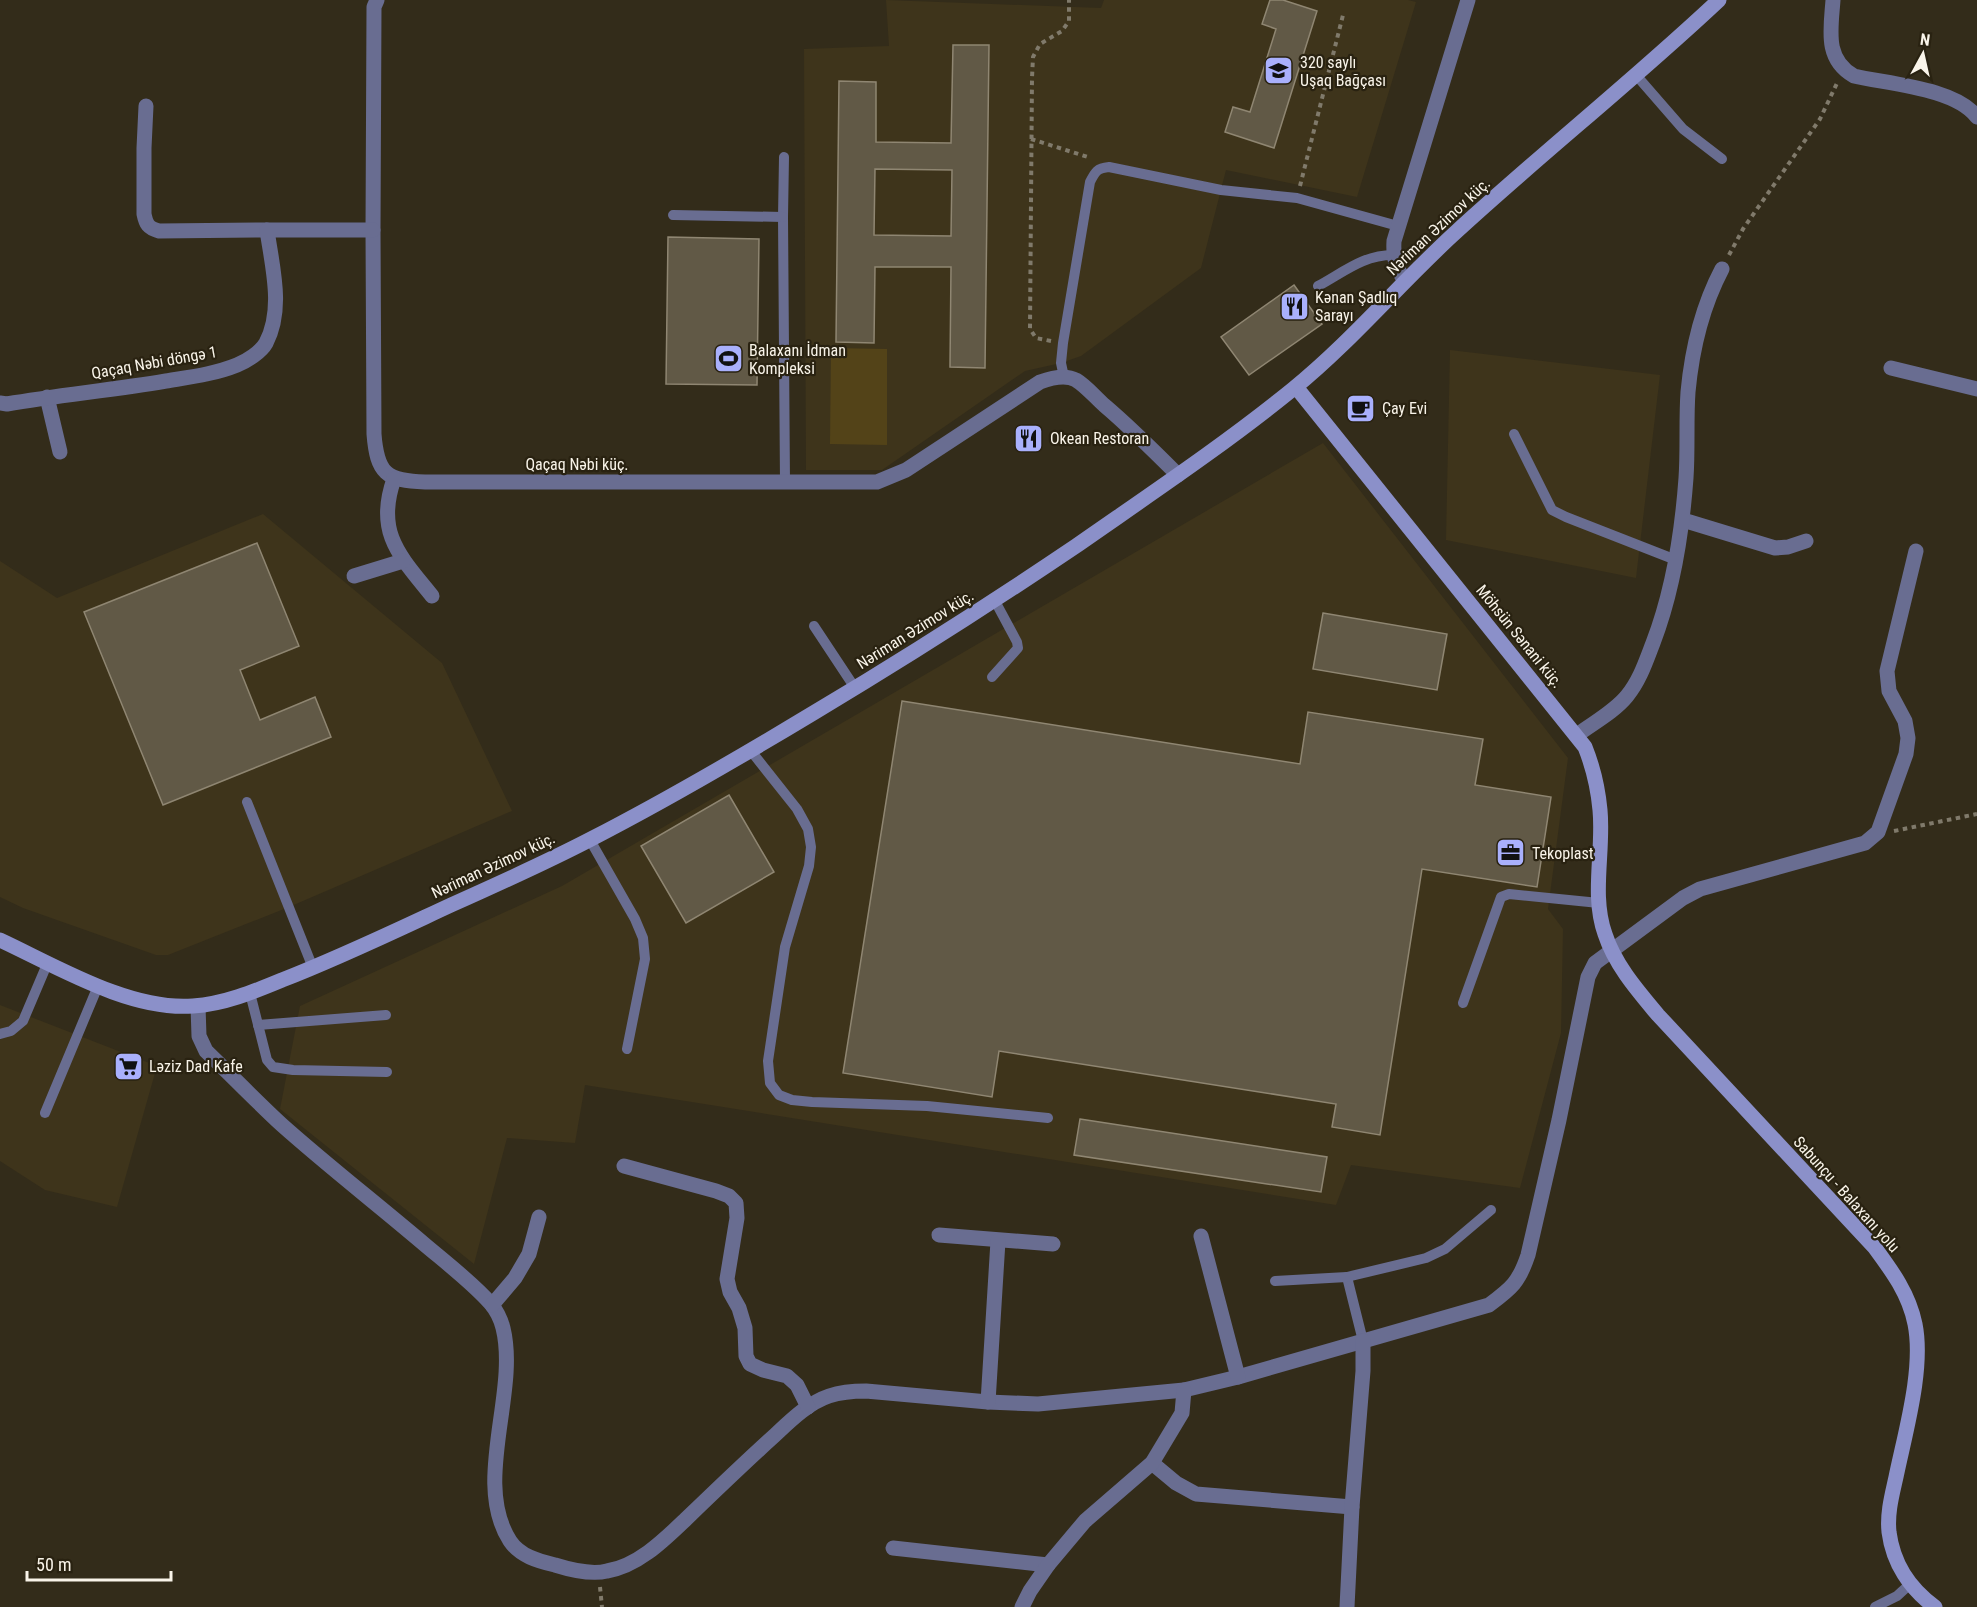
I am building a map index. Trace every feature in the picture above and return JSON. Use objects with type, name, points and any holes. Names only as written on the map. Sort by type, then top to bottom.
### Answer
[{"type":"main road","name":"Nəriman Əzimov küç.","points":[[0,940],[98,986],[132,999],[155,1005],[198,1006],[250,993],[313,968],[590,840],[751,751],[995,601],[1251,422],[1336,353],[1455,233],[1719,0]]},
{"type":"main road","name":"Möhsün Sənani küç.","points":[[1296,387],[1585,747],[1591,762],[1600,811],[1599,903],[1605,934],[1612,951]]},
{"type":"main road","name":"Sabunçu - Balaxanı yolu","points":[[1612,951],[1625,974],[1658,1015],[1875,1248],[1894,1274],[1909,1301],[1917,1347],[1915,1370],[1910,1410],[1889,1508],[1889,1530],[1899,1565],[1909,1585],[1935,1607]]},
{"type":"street","points":[[376,0],[372,230],[375,449],[377,459],[394,479],[386,510],[393,544],[403,561],[432,596]]},
{"type":"street","points":[[1405,281],[1396,268],[1393,255],[1398,226],[1468,0]]},
{"type":"street","points":[[1833,0],[1832,49],[1843,70],[1854,76],[1940,94],[1972,110],[1977,117]]},
{"type":"street","points":[[146,106],[144,213],[150,229],[159,231],[372,230]]},
{"type":"street","name":"Qaçaq Nəbi döngə 1","points":[[0,403],[7,404],[205,374],[238,365],[253,356],[265,345],[272,329],[275,309],[267,230]]},
{"type":"street","points":[[1577,735],[1627,696],[1640,675],[1660,624],[1676,560],[1683,520],[1688,393],[1694,347],[1715,282],[1722,269]]},
{"type":"street","points":[[1892,368],[1977,389]]},
{"type":"street","points":[[1064,377],[1075,380],[1087,389],[1137,433],[1178,475]]},
{"type":"street","name":"Qaçaq Nəbi küç.","points":[[394,479],[407,482],[877,482],[893,477],[1040,382],[1050,378],[1064,377]]},
{"type":"street","points":[[47,397],[60,452]]},
{"type":"street","points":[[1683,520],[1775,548],[1788,547],[1806,541]]},
{"type":"street","points":[[198,1006],[199,1036],[206,1052],[282,1124],[454,1269],[492,1305],[502,1325],[507,1350],[507,1372],[495,1468],[496,1496],[506,1533],[512,1544],[523,1554],[536,1560],[598,1573],[611,1571],[651,1550],[746,1461],[808,1407],[828,1396],[849,1391],[866,1391],[988,1402],[1049,1403],[1184,1390],[1238,1377],[1489,1305],[1509,1290],[1521,1275],[1528,1255],[1559,1120],[1588,976],[1595,963],[1683,898],[1700,889],[1865,843],[1878,832],[1906,754],[1908,738],[1905,721],[1889,691],[1887,671],[1916,551]]},
{"type":"street","points":[[354,576],[403,561]]},
{"type":"street","points":[[624,1166],[716,1191],[729,1196],[736,1203],[737,1218],[727,1279],[745,1328],[746,1356],[750,1364],[787,1376],[797,1385],[808,1407]]},
{"type":"street","points":[[492,1305],[515,1278],[529,1254],[539,1217]]},
{"type":"street","points":[[939,1235],[1053,1244]]},
{"type":"street","points":[[1201,1236],[1238,1377]]},
{"type":"street","points":[[988,1402],[998,1241]]},
{"type":"street","points":[[1347,1607],[1364,1341]]},
{"type":"street","points":[[1022,1607],[1048,1565],[1085,1521],[1152,1463],[1182,1413],[1184,1390]]},
{"type":"street","points":[[1152,1463],[1176,1483],[1196,1494],[1352,1507]]},
{"type":"street","points":[[893,1548],[1048,1565]]},
{"type":"lane","points":[[1636,75],[1683,129],[1722,159]]},
{"type":"lane","points":[[784,157],[784,483]]},
{"type":"lane","points":[[1064,377],[1061,363],[1063,343],[1090,182],[1095,171],[1100,168],[1109,167],[1221,190],[1297,198],[1398,226]]},
{"type":"lane","points":[[674,215],[783,217]]},
{"type":"lane","points":[[1318,286],[1366,259],[1379,255],[1393,255]]},
{"type":"lane","points":[[1514,434],[1552,510],[1676,560]]},
{"type":"lane","points":[[992,677],[1018,648],[995,601]]},
{"type":"lane","points":[[814,626],[855,688]]},
{"type":"lane","points":[[751,751],[797,809],[808,829],[812,847],[809,866],[785,947],[768,1061],[770,1083],[779,1095],[792,1100],[812,1102],[927,1106],[1048,1118]]},
{"type":"lane","points":[[247,802],[313,968]]},
{"type":"lane","points":[[590,840],[643,938],[645,959],[627,1049]]},
{"type":"lane","points":[[1463,1003],[1501,897],[1509,894],[1599,903]]},
{"type":"lane","points":[[0,1034],[11,1031],[23,1021],[48,962]]},
{"type":"lane","points":[[45,1113],[98,986]]},
{"type":"lane","points":[[250,993],[267,1060],[273,1067],[293,1070],[387,1072]]},
{"type":"lane","points":[[258,1026],[386,1015]]},
{"type":"lane","points":[[1275,1281],[1347,1277],[1408,1263],[1445,1249],[1491,1210]]},
{"type":"lane","points":[[1347,1277],[1364,1341]]},
{"type":"lane","points":[[1875,1607],[1897,1596],[1909,1585]]},
{"type":"path","points":[[1063,343],[1036,338],[1030,329],[1031,139],[1033,57],[1040,44],[1062,31],[1069,21],[1069,0]]},
{"type":"path","points":[[1297,198],[1343,15]]},
{"type":"path","points":[[1722,269],[1743,229],[1820,119],[1843,70]]},
{"type":"path","points":[[1031,139],[1090,157],[1100,168]]},
{"type":"path","points":[[1878,832],[1901,831],[1977,814]]},
{"type":"shaded area","points":[[886,0],[1101,8],[1104,0],[1408,0],[1416,2],[1357,197],[1226,170],[1201,268],[1081,356],[1025,371],[882,470],[806,470],[804,49],[889,46]]},
{"type":"shaded area","points":[[831,348],[887,349],[887,445],[830,444]]},
{"type":"shaded area","points":[[1450,350],[1660,375],[1636,578],[1446,540]]},
{"type":"shaded area","points":[[1323,443],[1568,758],[1548,909],[1563,929],[1561,1033],[1520,1188],[1351,1165],[1336,1205],[585,1085],[575,1143],[507,1138],[474,1264],[280,1109],[300,1006],[562,886]]},
{"type":"shaded area","points":[[263,514],[442,663],[512,811],[289,907],[168,955],[156,955],[23,908],[0,897],[0,561],[57,598]]},
{"type":"shaded area","points":[[0,1005],[157,1066],[117,1207],[45,1190],[0,1161]]},
{"type":"building","points":[[1270,0],[1283,0],[1317,11],[1274,148],[1225,132],[1233,107],[1250,112],[1276,29],[1262,24]]},
{"type":"building","points":[[953,45],[989,45],[985,368],[950,367],[951,267],[875,267],[874,343],[836,342],[839,81],[876,82],[876,142],[951,143]],"holes":[[[875,169],[952,170],[951,236],[874,235]]]},
{"type":"building","points":[[668,237],[759,239],[757,385],[666,384]]},
{"type":"building","points":[[1294,285],[1322,324],[1249,375],[1221,337]]},
{"type":"building","points":[[257,543],[299,646],[240,670],[260,720],[315,697],[331,737],[163,805],[84,612]]},
{"type":"building","points":[[1323,613],[1447,634],[1437,690],[1313,669]]},
{"type":"building","points":[[902,701],[1300,764],[1308,712],[1483,739],[1475,785],[1551,797],[1537,887],[1422,869],[1380,1135],[1332,1127],[1336,1104],[999,1051],[992,1097],[843,1073]]},
{"type":"building","points":[[729,795],[774,872],[686,923],[641,846]]},
{"type":"building","points":[[1080,1119],[1327,1157],[1321,1192],[1074,1155]]},
{"type":"place","name":"320 saylı Uşaq Bağçası","points":[[1279,71]]},
{"type":"place","name":"Kənan Şadlıq Sarayı","points":[[1294,306]]},
{"type":"place","name":"Balaxanı İdman Kompleksi","points":[[728,359]]},
{"type":"place","name":"Çay Evi","points":[[1361,408]]},
{"type":"place","name":"Okean Restoran","points":[[1029,438]]},
{"type":"place","name":"Tekoplast","points":[[1511,853]]},
{"type":"place","name":"Ləziz Dad Kafe","points":[[128,1066]]}]
